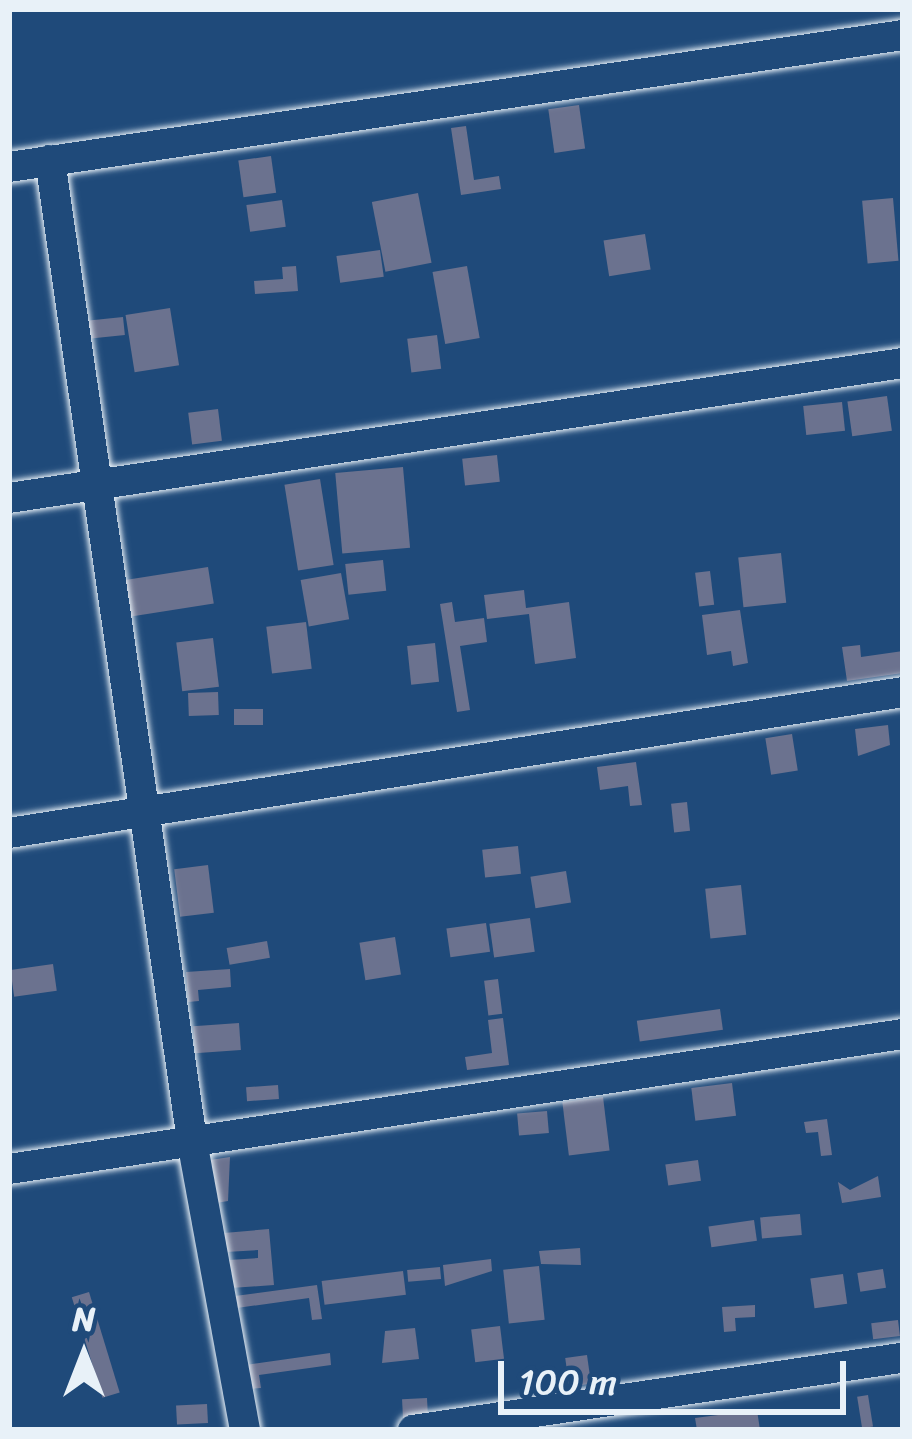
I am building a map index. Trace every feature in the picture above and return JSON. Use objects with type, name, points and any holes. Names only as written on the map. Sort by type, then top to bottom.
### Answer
[{"type":"street","points":[[9,167],[903,35]]},
{"type":"street","points":[[50,160],[192,1142],[245,1430]]},
{"type":"street","points":[[9,498],[903,363]]},
{"type":"street","points":[[9,833],[147,816],[903,692]]},
{"type":"street","points":[[9,1169],[903,1034]]},
{"type":"street","points":[[412,1430],[903,1358]]},
{"type":"building","points":[[579,105],[585,149],[554,153],[548,109]]},
{"type":"building","points":[[466,126],[474,180],[499,176],[501,189],[461,195],[451,128]]},
{"type":"building","points":[[271,156],[276,193],[243,197],[238,161]]},
{"type":"building","points":[[418,193],[432,263],[385,272],[372,202]]},
{"type":"building","points":[[893,198],[898,261],[868,263],[862,201]]},
{"type":"building","points":[[282,200],[286,227],[250,232],[246,205]]},
{"type":"building","points":[[645,234],[651,270],[609,276],[604,241]]},
{"type":"building","points":[[380,250],[384,277],[340,283],[336,256]]},
{"type":"building","points":[[296,266],[298,291],[255,294],[254,281],[283,279],[282,267]]},
{"type":"building","points":[[467,266],[480,338],[445,344],[433,272]]},
{"type":"building","points":[[170,308],[179,365],[135,372],[126,315]]},
{"type":"building","points":[[123,317],[125,335],[86,339],[84,321]]},
{"type":"building","points":[[437,335],[441,369],[411,372],[407,339]]},
{"type":"building","points":[[887,396],[892,431],[852,436],[847,402]]},
{"type":"building","points":[[842,402],[845,431],[806,435],[803,406]]},
{"type":"building","points":[[218,409],[222,441],[192,444],[188,413]]},
{"type":"building","points":[[497,455],[500,482],[465,486],[462,459]]},
{"type":"building","points":[[403,467],[410,548],[342,554],[335,473]]},
{"type":"building","points":[[320,479],[334,565],[298,571],[284,485]]},
{"type":"building","points":[[781,553],[786,603],[743,607],[738,557]]},
{"type":"building","points":[[383,560],[386,591],[348,595],[345,564]]},
{"type":"building","points":[[208,567],[214,604],[125,618],[119,581]]},
{"type":"building","points":[[710,571],[714,605],[699,607],[695,573]]},
{"type":"building","points":[[341,573],[349,619],[309,626],[301,580]]},
{"type":"building","points":[[524,590],[526,608],[569,602],[576,658],[535,664],[529,614],[487,619],[484,595]]},
{"type":"building","points":[[452,602],[455,622],[484,618],[487,642],[460,646],[470,710],[457,712],[440,604]]},
{"type":"building","points":[[740,610],[748,663],[733,666],[731,651],[707,655],[702,615]]},
{"type":"building","points":[[306,622],[312,669],[272,674],[266,627]]},
{"type":"building","points":[[213,638],[219,687],[182,691],[176,643]]},
{"type":"building","points":[[435,643],[439,682],[411,685],[407,646]]},
{"type":"building","points":[[860,645],[861,657],[903,651],[903,673],[847,681],[842,647]]},
{"type":"building","points":[[218,692],[219,715],[189,716],[188,693]]},
{"type":"building","points":[[234,709],[263,709],[263,725],[234,725]]},
{"type":"building","points":[[888,725],[890,745],[858,756],[855,729]]},
{"type":"building","points":[[792,734],[798,771],[771,775],[765,738]]},
{"type":"building","points":[[636,762],[642,805],[630,806],[628,786],[600,790],[597,767]]},
{"type":"building","points":[[687,802],[690,831],[674,833],[671,804]]},
{"type":"building","points":[[518,846],[521,874],[485,878],[482,850]]},
{"type":"building","points":[[208,865],[214,913],[180,917],[174,869]]},
{"type":"building","points":[[566,871],[571,903],[535,908],[530,877]]},
{"type":"building","points":[[741,885],[746,935],[710,938],[705,889]]},
{"type":"building","points":[[530,918],[535,952],[494,957],[489,924]]},
{"type":"building","points":[[486,923],[490,952],[450,957],[446,929]]},
{"type":"building","points":[[395,937],[401,975],[365,980],[359,943]]},
{"type":"building","points":[[267,941],[270,958],[230,965],[227,948]]},
{"type":"building","points":[[53,964],[57,991],[14,997],[10,970]]},
{"type":"building","points":[[230,969],[231,987],[198,990],[199,1001],[188,1002],[186,972]]},
{"type":"building","points":[[498,979],[502,1014],[488,1015],[484,981]]},
{"type":"building","points":[[720,1009],[723,1030],[640,1041],[637,1021]]},
{"type":"building","points":[[503,1018],[509,1065],[467,1070],[465,1057],[492,1053],[488,1020]]},
{"type":"building","points":[[239,1023],[241,1050],[195,1053],[193,1026]]},
{"type":"building","points":[[732,1083],[736,1116],[695,1121],[691,1088]]},
{"type":"building","points":[[278,1085],[279,1099],[247,1101],[246,1087]]},
{"type":"building","points":[[603,1097],[610,1151],[569,1156],[562,1102]]},
{"type":"building","points":[[547,1111],[549,1133],[519,1136],[517,1114]]},
{"type":"building","points":[[827,1119],[832,1155],[821,1156],[818,1132],[806,1133],[804,1122]]},
{"type":"building","points":[[230,1157],[228,1201],[216,1203],[210,1160]]},
{"type":"building","points":[[698,1160],[701,1181],[668,1185],[665,1165]]},
{"type":"building","points":[[878,1176],[881,1197],[842,1203],[838,1182],[850,1190]]},
{"type":"building","points":[[800,1214],[802,1235],[762,1238],[760,1217]]},
{"type":"building","points":[[754,1220],[757,1241],[711,1247],[708,1226]]},
{"type":"building","points":[[269,1229],[274,1285],[231,1288],[229,1260],[258,1258],[258,1250],[226,1252],[224,1233]]},
{"type":"building","points":[[580,1248],[581,1265],[541,1264],[539,1251]]},
{"type":"building","points":[[491,1259],[492,1271],[445,1286],[443,1265]]},
{"type":"building","points":[[539,1266],[545,1320],[509,1323],[503,1270]]},
{"type":"building","points":[[440,1267],[441,1279],[408,1282],[407,1270]]},
{"type":"building","points":[[883,1269],[886,1288],[860,1292],[857,1273]]},
{"type":"building","points":[[403,1271],[406,1295],[325,1305],[322,1281]]},
{"type":"building","points":[[843,1274],[847,1304],[814,1308],[810,1279]]},
{"type":"building","points":[[317,1285],[322,1319],[312,1320],[309,1298],[237,1308],[235,1296]]},
{"type":"building","points":[[89,1292],[120,1392],[102,1398],[72,1297]]},
{"type":"building","points":[[755,1305],[755,1317],[735,1318],[736,1331],[724,1332],[722,1307]]},
{"type":"building","points":[[898,1320],[900,1336],[873,1339],[871,1323]]},
{"type":"building","points":[[500,1326],[504,1359],[475,1362],[471,1330]]},
{"type":"building","points":[[415,1328],[419,1359],[382,1363],[385,1331]]},
{"type":"building","points":[[330,1353],[331,1365],[259,1375],[261,1388],[248,1389],[245,1365]]},
{"type":"building","points":[[587,1355],[591,1384],[569,1387],[565,1358]]},
{"type":"building","points":[[868,1395],[873,1427],[862,1428],[857,1397]]},
{"type":"building","points":[[427,1398],[428,1419],[403,1420],[402,1399]]},
{"type":"building","points":[[207,1404],[208,1423],[177,1425],[176,1406]]},
{"type":"building","points":[[757,1410],[760,1430],[697,1430],[695,1418]]}]
